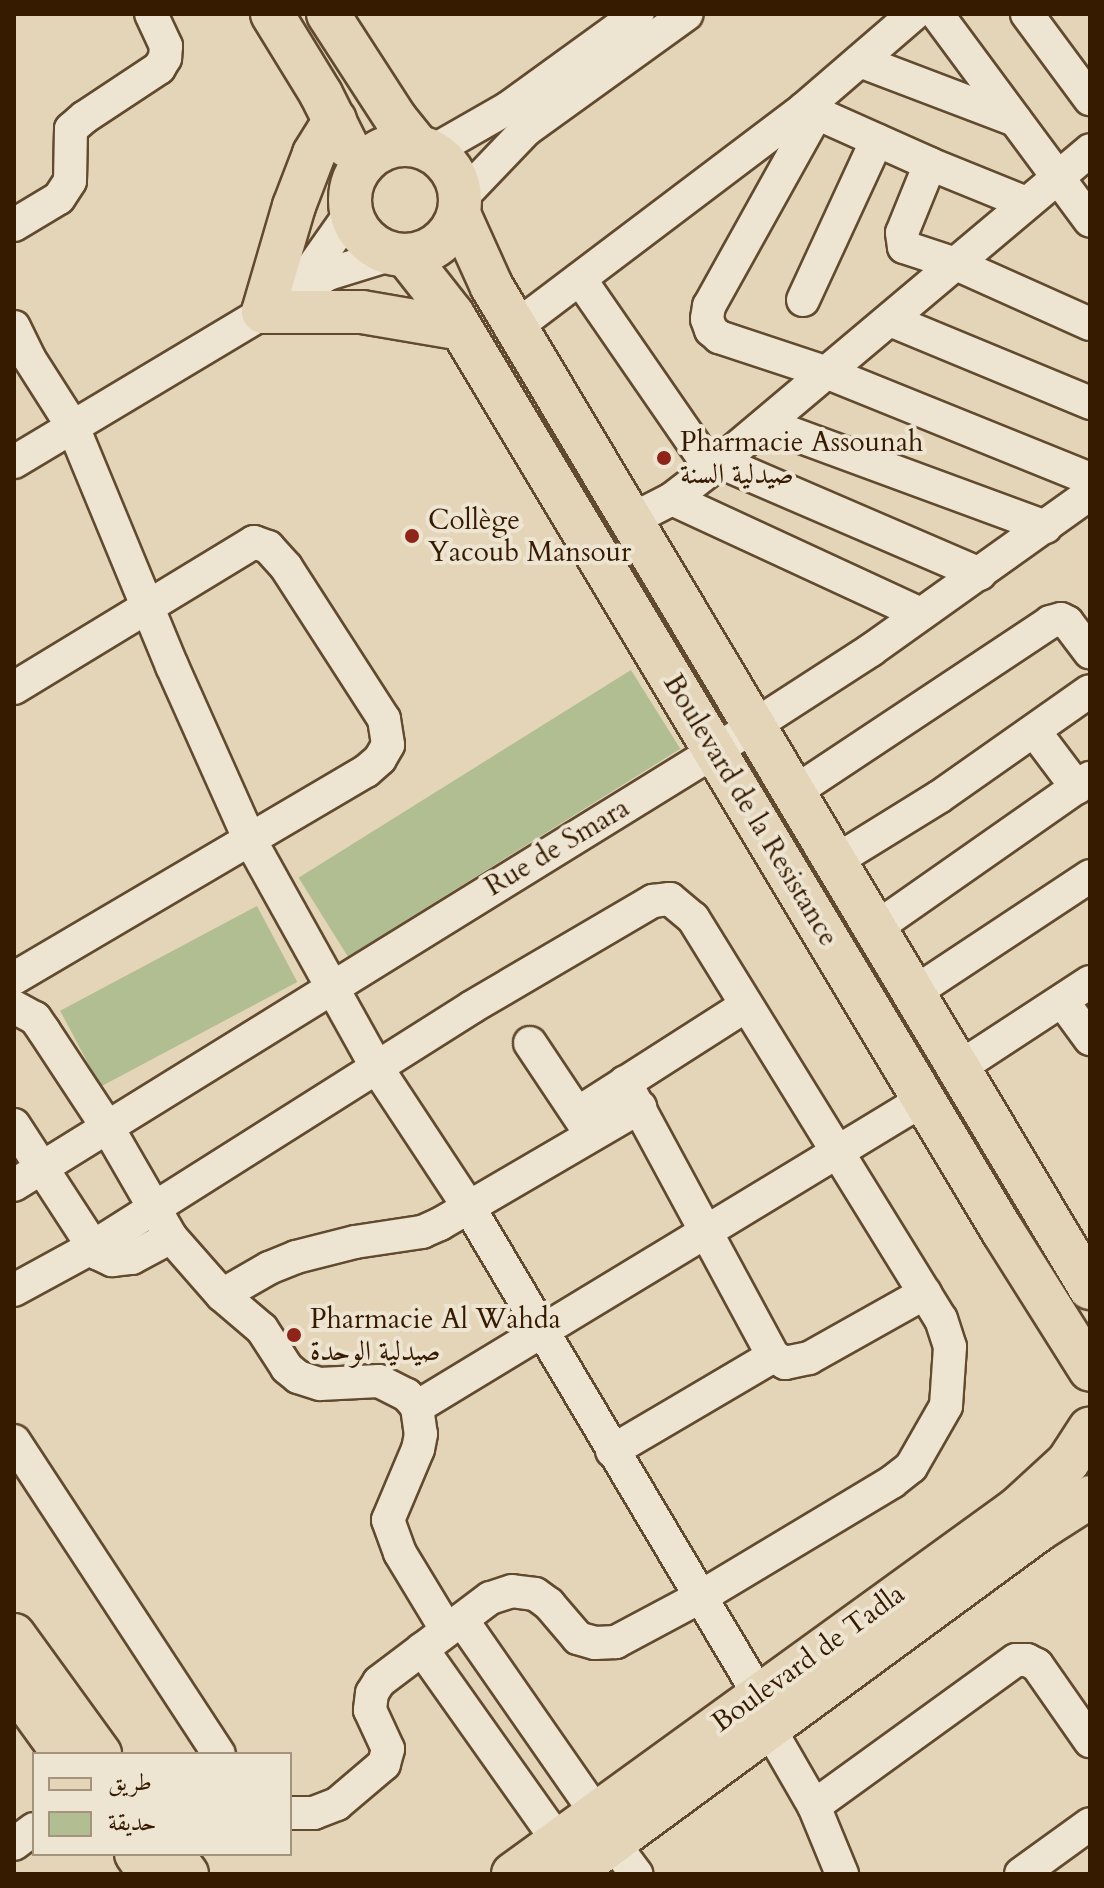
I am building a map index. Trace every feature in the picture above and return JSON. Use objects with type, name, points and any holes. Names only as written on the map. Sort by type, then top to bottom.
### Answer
[{"type":"main road","points":[[272,14],[335,120],[366,239],[399,255],[423,252],[439,244],[451,231],[460,206],[449,164],[425,148],[396,119],[328,14]]},
{"type":"main road","points":[[335,120],[314,154],[294,206],[279,303],[362,312],[461,329]]},
{"type":"main road","points":[[353,193],[366,159],[382,149],[399,144],[425,148]]},
{"type":"main road","name":"Boulevard de la Resistance","points":[[460,206],[492,287],[756,724],[1090,1288]]},
{"type":"main road","name":"Boulevard de la Resistance","points":[[399,255],[431,285],[461,329],[923,1100],[1090,1370]]},
{"type":"main road","name":"Boulevard de Tadla","points":[[513,1874],[570,1865],[615,1844],[764,1711],[1018,1508],[1068,1462],[1090,1428]]},
{"type":"main road","name":"Boulevard de Tadla","points":[[764,1711],[1090,1497]]},
{"type":"main road","points":[[14,1635],[99,1752]]},
{"type":"main road","points":[[21,1709],[62,1752]]},
{"type":"main road","points":[[137,1856],[150,1874]]},
{"type":"main road","points":[[174,1856],[187,1874]]},
{"type":"street","points":[[14,225],[59,198],[70,181],[71,129],[148,78],[165,58],[162,31],[151,14]]},
{"type":"street","points":[[425,148],[496,116],[638,14]]},
{"type":"street","points":[[460,206],[526,130],[687,14]]},
{"type":"street","points":[[517,326],[811,111],[860,61],[914,14]]},
{"type":"street","points":[[937,14],[1090,221]]},
{"type":"street","points":[[1040,18],[1090,99]]},
{"type":"street","points":[[860,61],[1015,120]]},
{"type":"street","points":[[811,111],[1026,203]]},
{"type":"street","points":[[811,111],[709,306],[707,319],[719,337],[828,373],[1090,479]]},
{"type":"street","points":[[803,300],[877,140]]},
{"type":"street","points":[[631,520],[672,499],[766,424],[1090,150]]},
{"type":"street","points":[[930,164],[901,240],[904,247],[956,264],[1090,324]]},
{"type":"street","points":[[279,303],[353,193]]},
{"type":"street","points":[[14,462],[328,274],[399,255]]},
{"type":"street","points":[[580,279],[715,465],[980,574]]},
{"type":"street","points":[[890,320],[1090,403]]},
{"type":"street","points":[[14,327],[29,358],[73,427],[147,606],[249,838],[377,1068],[470,1209],[612,1451],[702,1596],[814,1806],[842,1874]]},
{"type":"street","points":[[766,424],[1046,527]]},
{"type":"street","name":"Rue de Smara","points":[[14,1185],[715,751],[980,574],[1090,494]]},
{"type":"street","points":[[672,499],[921,614]]},
{"type":"street","points":[[14,688],[254,542],[268,547],[286,567],[384,719],[388,745],[380,759],[366,771],[14,978]]},
{"type":"street","points":[[796,791],[1050,622],[1061,619],[1067,622],[1090,652]]},
{"type":"street","points":[[837,860],[1035,732],[1090,691]]},
{"type":"street","points":[[877,927],[1084,783],[1035,732]]},
{"type":"street","points":[[915,992],[1086,886]]},
{"type":"street","points":[[14,1290],[91,1248],[377,1068],[653,901],[670,899],[693,918],[948,1334],[951,1365],[946,1406],[911,1467],[892,1482],[702,1596],[616,1642],[595,1643],[578,1638],[549,1604],[525,1592],[501,1593],[490,1598],[379,1682],[372,1693],[370,1710],[388,1749],[384,1764],[337,1804],[314,1813],[292,1813]]},
{"type":"street","points":[[960,1067],[1090,982]]},
{"type":"street","points":[[1063,1002],[1090,1039]]},
{"type":"street","points":[[222,1295],[269,1268],[296,1257],[355,1242],[422,1232],[470,1209],[584,1125],[632,1094],[745,1006]]},
{"type":"street","points":[[14,1007],[35,1018],[108,1128],[171,1237],[222,1295],[252,1318],[287,1368],[298,1377],[320,1384],[379,1381],[407,1395],[417,1407],[421,1434],[418,1449],[388,1520],[400,1553],[570,1865]]},
{"type":"street","points":[[530,1043],[584,1125]]},
{"type":"street","points":[[632,1094],[773,1356],[785,1363],[809,1358],[925,1293]]},
{"type":"street","points":[[417,1407],[834,1151],[923,1100]]},
{"type":"street","points":[[14,1125],[91,1248],[104,1257],[119,1260],[146,1251],[171,1237]]},
{"type":"street","points":[[612,1451],[773,1356]]},
{"type":"street","points":[[14,1441],[218,1752]]},
{"type":"street","points":[[443,1633],[615,1844]]},
{"type":"street","points":[[814,1806],[1016,1660],[1027,1660],[1037,1665],[1090,1741]]},
{"type":"street","points":[[1021,1874],[1090,1824]]},
{"type":"street","points":[[14,1844],[32,1830]]},
{"type":"green space","points":[[631,670],[680,749],[348,957],[299,878]]},
{"type":"green space","points":[[257,906],[297,982],[100,1087],[60,1011]]},
{"type":"place","name":"Pharmacie Assounah صيدلية السنة","points":[[664,458]]},
{"type":"place","name":"Collège Yacoub Mansour","points":[[412,536]]},
{"type":"place","name":"Pharmacie Al Wahda صيدلية الوحدة","points":[[294,1335]]}]
